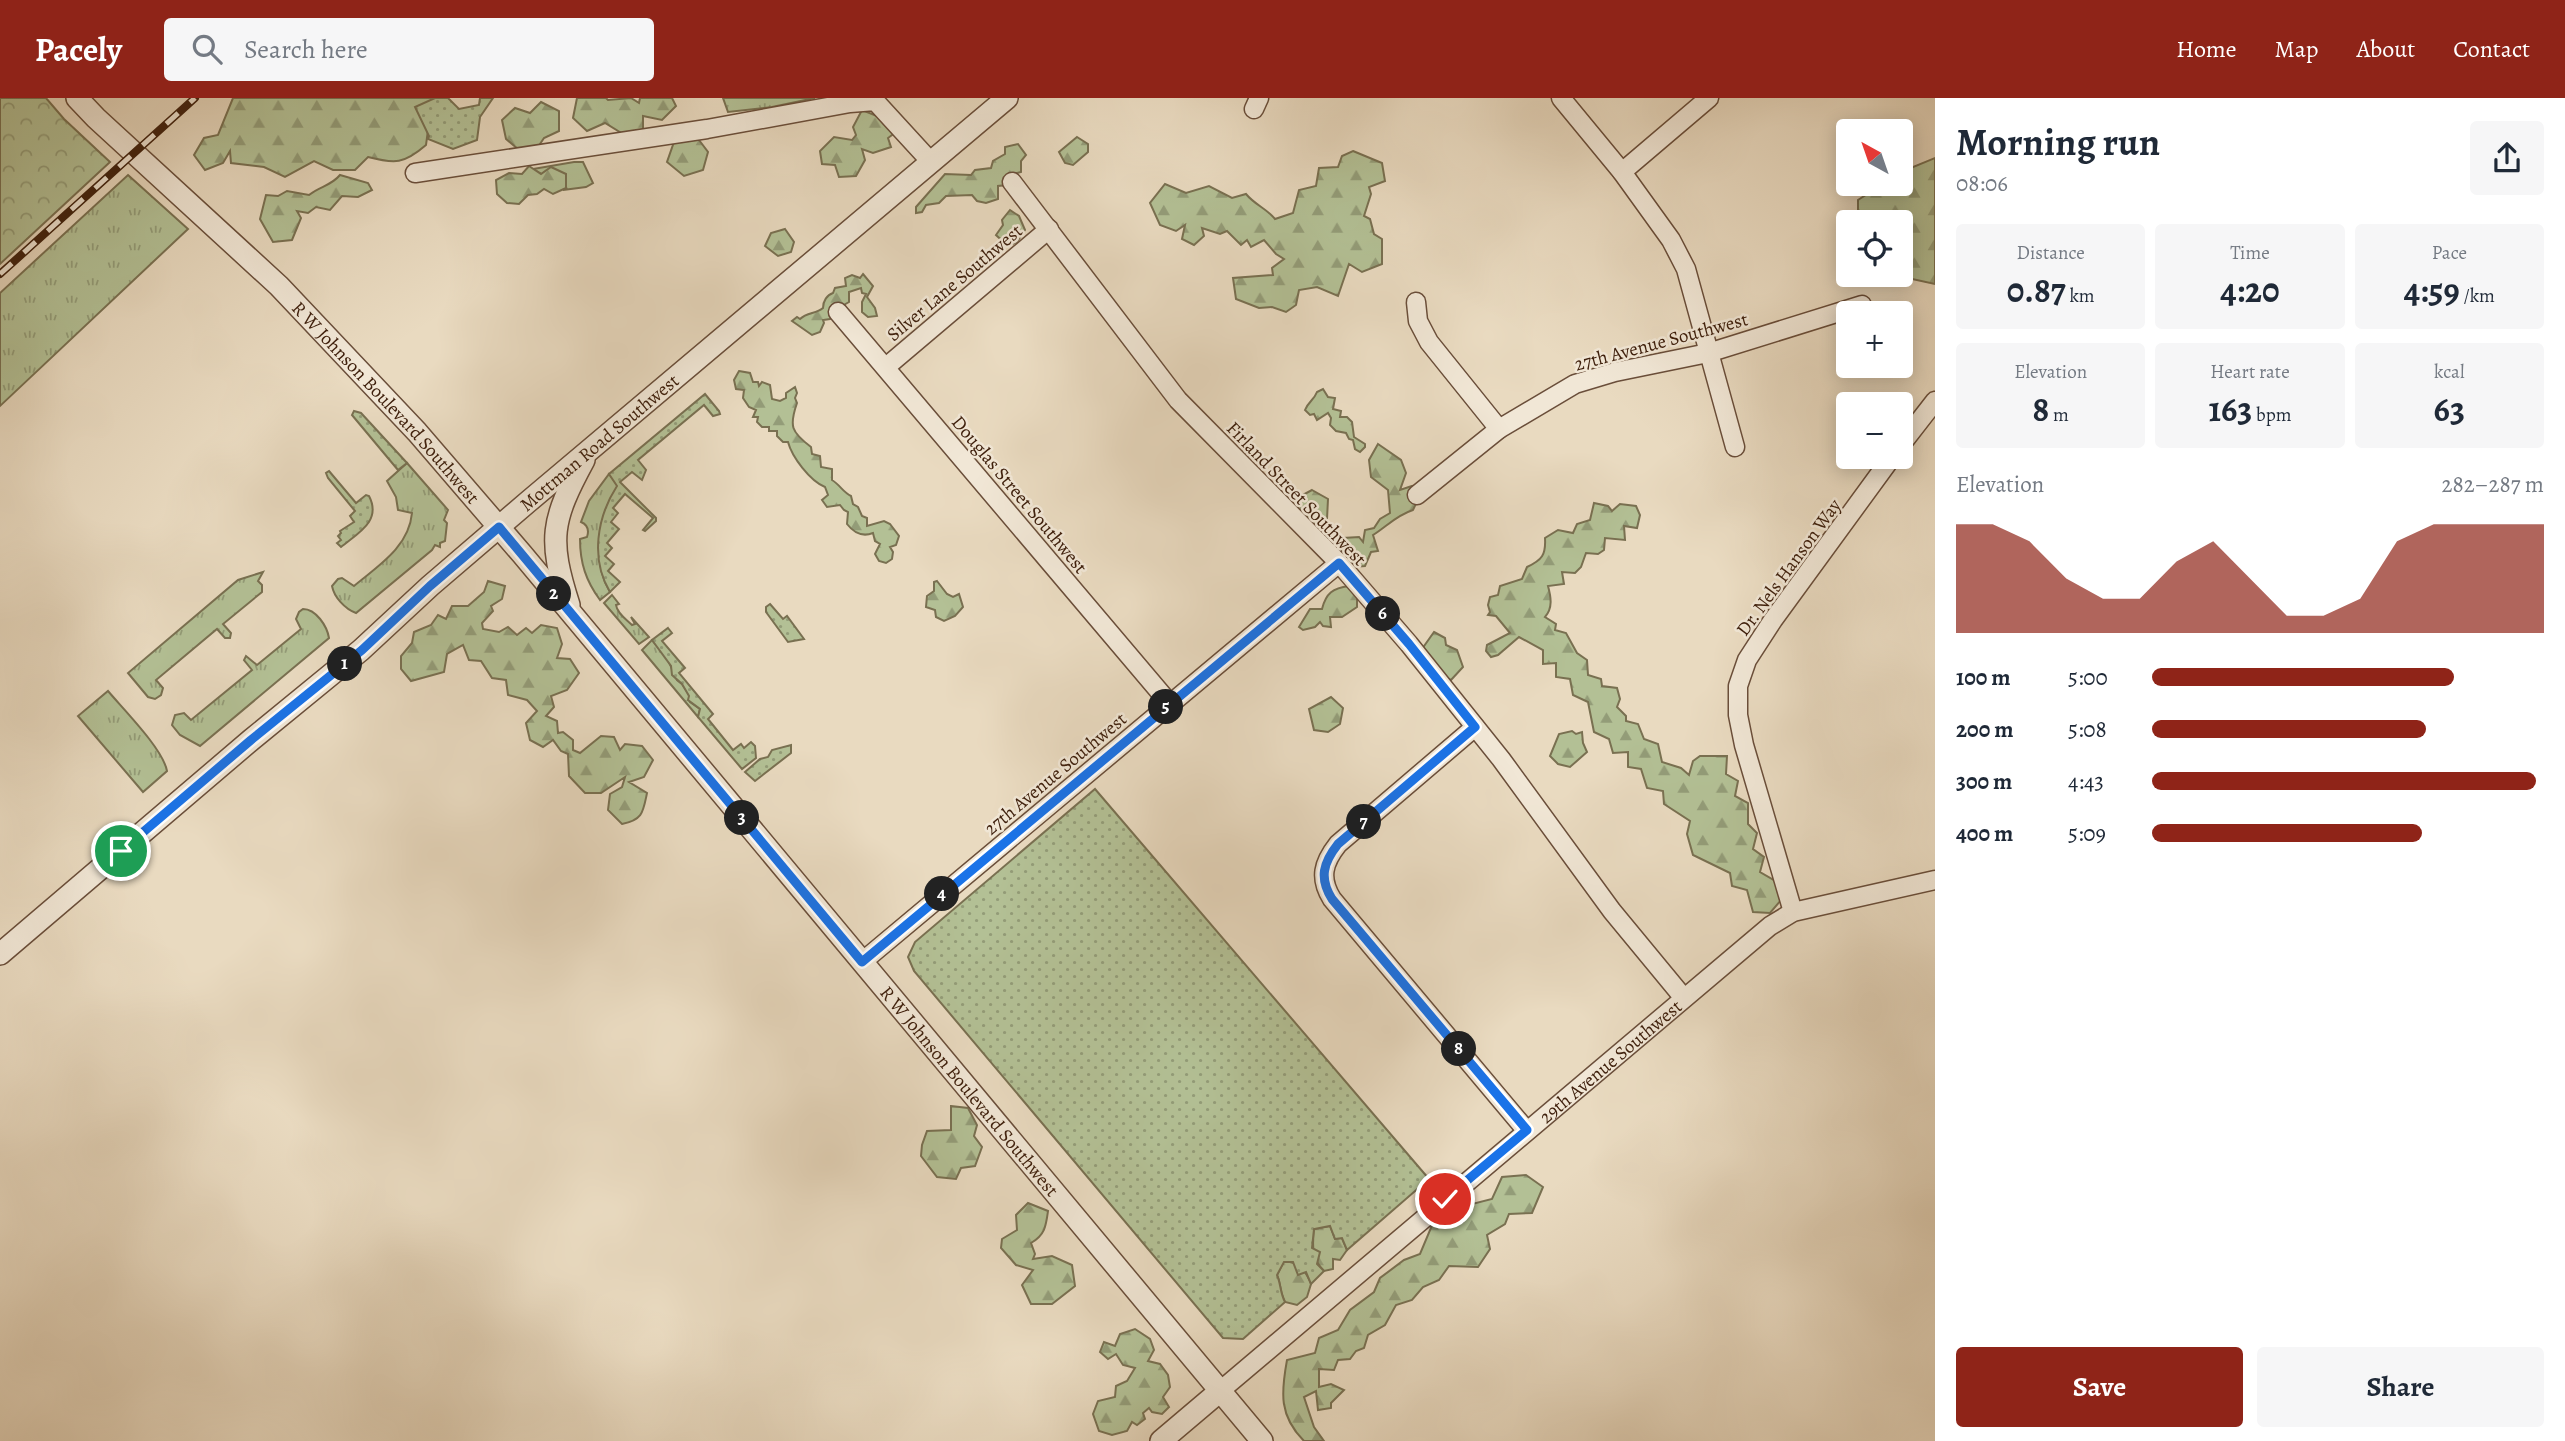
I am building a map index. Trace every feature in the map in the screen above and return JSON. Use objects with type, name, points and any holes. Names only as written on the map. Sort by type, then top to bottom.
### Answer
[{"type":"street","name":"R W Johnson Boulevard Southwest","points":[[77,98],[124,145],[279,286],[417,432],[1262,1441]]},
{"type":"street","name":"Mottman Road Southwest","points":[[0,954],[251,740],[362,650],[430,586],[1007,98]]},
{"type":"street","points":[[1561,98],[1622,172],[1671,240],[1686,269],[1735,447]]},
{"type":"street","points":[[1622,172],[1709,98]]},
{"type":"street","points":[[415,173],[707,130],[850,103],[875,102],[931,162]]},
{"type":"street","name":"Firland Street Southwest","points":[[1012,182],[1178,400],[1339,563],[1409,644],[1502,759],[1576,864],[1684,997]]},
{"type":"street","name":"Silver Lane Southwest","points":[[886,368],[1049,229]]},
{"type":"street","points":[[1416,302],[1418,321],[1429,342],[1499,429]]},
{"type":"street","name":"Douglas Street Southwest","points":[[838,312],[1170,704]]},
{"type":"street","name":"27th Avenue Southwest","points":[[1417,495],[1499,429],[1575,384],[1615,372],[1708,353],[1836,313]]},
{"type":"street","points":[[1913,429],[1935,401]]},
{"type":"street","points":[[571,614],[557,562],[554,532],[562,504],[590,450]]},
{"type":"street","name":"Dr. Nels Hanson Way","points":[[1793,912],[1744,745],[1738,715],[1738,686],[1747,660],[1773,620],[1883,469]]},
{"type":"street","name":"27th Avenue Southwest","points":[[862,962],[1339,563]]},
{"type":"street","points":[[1475,727],[1338,844],[1326,862],[1323,881],[1332,899],[1527,1130]]},
{"type":"street","points":[[1793,912],[1935,880]]},
{"type":"street","name":"29th Avenue Southwest","points":[[1161,1441],[1684,997],[1770,926],[1793,912]]},
{"type":"green space","points":[[0,98],[46,98],[64,119],[110,162],[0,264]]},
{"type":"green space","points":[[233,98],[435,98],[432,101],[426,145],[411,156],[399,161],[368,157],[355,170],[333,170],[314,161],[285,177],[264,167],[231,163],[230,151],[223,163],[205,170],[194,155],[204,138],[218,135]]},
{"type":"green space","points":[[435,98],[448,98],[459,109],[479,105],[480,98],[493,98],[480,117],[477,140],[453,149],[428,139],[415,107]]},
{"type":"green space","points":[[577,98],[631,98],[639,103],[640,98],[672,98],[676,106],[662,120],[643,116],[643,130],[623,134],[605,123],[587,131],[573,118]]},
{"type":"green space","points":[[723,98],[815,98],[728,112]]},
{"type":"green space","points":[[541,102],[559,111],[559,131],[544,138],[536,150],[518,149],[506,139],[502,120],[515,108],[530,113]]},
{"type":"green space","points":[[862,110],[887,120],[896,132],[888,138],[891,147],[873,153],[862,149],[865,160],[856,176],[839,177],[835,165],[822,164],[820,151],[834,137],[852,140],[856,135],[853,127]]},
{"type":"green space","points":[[685,135],[699,140],[708,152],[703,170],[684,176],[667,162],[674,142]]},
{"type":"green space","points":[[1077,137],[1088,144],[1088,152],[1073,165],[1065,163],[1059,152]]},
{"type":"green space","points":[[1018,144],[1026,155],[1021,161],[1021,172],[1013,174],[1007,185],[998,186],[998,199],[986,203],[977,201],[972,195],[946,196],[939,203],[926,205],[922,212],[916,213],[916,207],[945,174],[971,175],[975,170],[991,168],[993,161],[1005,154],[1005,147]]},
{"type":"green space","points":[[1353,151],[1382,163],[1385,181],[1369,187],[1371,194],[1364,216],[1370,219],[1374,234],[1382,239],[1382,264],[1362,272],[1349,264],[1338,296],[1317,287],[1299,290],[1296,305],[1286,312],[1272,307],[1259,308],[1236,299],[1233,278],[1273,275],[1272,268],[1284,259],[1264,240],[1251,247],[1247,240],[1241,245],[1227,231],[1220,234],[1202,228],[1204,236],[1194,245],[1182,239],[1185,225],[1176,231],[1160,225],[1150,203],[1165,184],[1186,193],[1209,186],[1232,198],[1246,194],[1275,219],[1293,213],[1299,190],[1316,186],[1319,168],[1338,167],[1342,156]]},
{"type":"green space","points":[[1935,158],[1935,284],[1913,279],[1913,210],[1858,210],[1858,200],[1864,196],[1913,196],[1913,167]]},
{"type":"green space","points":[[583,162],[593,183],[586,187],[563,190],[566,188],[533,169]]},
{"type":"green space","points":[[529,166],[541,174],[551,167],[566,174],[566,188],[553,194],[544,189],[537,194],[528,195],[519,204],[507,203],[497,194],[496,180],[509,173],[522,174]]},
{"type":"green space","points":[[128,175],[188,229],[0,406],[0,293]]},
{"type":"green space","points":[[340,175],[368,183],[372,190],[358,197],[342,196],[330,210],[316,207],[308,213],[297,211],[301,218],[292,240],[273,242],[260,219],[266,195],[278,196],[287,191],[309,195]]},
{"type":"green space","points":[[1010,210],[1019,216],[1025,230],[1017,242],[1008,246],[996,235]]},
{"type":"green space","points":[[785,229],[794,242],[791,252],[778,256],[765,246],[771,233]]},
{"type":"green space","points":[[863,274],[873,286],[867,297],[877,316],[868,317],[862,312],[862,302],[866,294],[862,293],[861,288],[849,292],[849,302],[830,319],[823,320],[820,332],[812,335],[792,321],[823,308],[835,288],[846,286],[845,278],[852,275],[860,278]]},
{"type":"green space","points":[[739,371],[750,373],[753,382],[758,382],[759,386],[762,382],[770,385],[772,399],[780,401],[786,398],[786,393],[795,387],[797,403],[793,423],[796,433],[811,447],[812,454],[820,456],[821,467],[832,469],[832,480],[851,496],[853,504],[858,507],[862,516],[867,518],[867,526],[884,521],[890,524],[899,536],[896,545],[890,547],[893,552],[892,559],[886,563],[879,561],[875,554],[880,544],[875,541],[873,533],[862,534],[853,530],[847,524],[848,512],[840,505],[827,507],[822,500],[828,495],[825,487],[813,480],[802,468],[788,442],[783,442],[777,436],[777,431],[769,431],[769,427],[762,427],[757,422],[758,417],[753,417],[756,410],[749,407],[743,398],[744,390],[736,389],[734,380]]},
{"type":"green space","points":[[1323,389],[1328,397],[1335,398],[1333,409],[1341,411],[1340,417],[1347,417],[1352,422],[1354,437],[1365,444],[1360,452],[1355,449],[1353,440],[1349,439],[1346,433],[1336,431],[1330,425],[1331,418],[1328,413],[1317,420],[1314,414],[1310,415],[1305,410],[1317,392]]},
{"type":"green space","points":[[705,394],[720,414],[713,416],[704,405],[638,460],[646,470],[642,480],[632,472],[620,482],[656,521],[643,530],[653,518],[625,494],[613,508],[618,513],[611,522],[619,529],[607,543],[612,548],[605,556],[614,564],[608,571],[620,582],[610,592],[600,566],[598,552],[601,524],[617,486],[609,474]]},
{"type":"green space","points":[[354,411],[361,413],[407,463],[398,470],[352,415]]},
{"type":"green space","points":[[1378,444],[1401,460],[1406,473],[1400,490],[1412,486],[1420,495],[1413,510],[1373,535],[1378,551],[1371,552],[1365,566],[1352,567],[1340,557],[1343,538],[1359,537],[1363,542],[1365,530],[1374,528],[1380,519],[1390,513],[1388,490],[1371,477],[1369,460]]},
{"type":"green space","points":[[407,463],[448,510],[444,520],[447,523],[445,541],[440,543],[440,547],[435,545],[356,613],[341,602],[332,586],[342,578],[354,586],[399,546],[410,525],[412,513],[398,510],[396,497],[387,481]]},
{"type":"green space","points":[[329,471],[356,503],[366,495],[372,505],[372,513],[366,526],[341,547],[337,543],[341,540],[338,536],[340,531],[354,522],[350,516],[355,511],[328,478],[326,473]]},
{"type":"green space","points":[[609,474],[618,486],[606,510],[599,538],[600,566],[610,592],[600,600],[591,586],[581,556],[580,539],[587,537],[588,530],[581,522],[589,501]]},
{"type":"green space","points":[[1312,490],[1328,499],[1327,519],[1319,526],[1303,519],[1296,507],[1299,497]]},
{"type":"green space","points":[[1594,503],[1608,506],[1612,511],[1620,504],[1636,506],[1640,515],[1637,528],[1624,526],[1625,540],[1605,538],[1604,550],[1598,554],[1586,553],[1581,567],[1575,573],[1562,572],[1564,584],[1548,586],[1550,606],[1545,617],[1556,624],[1555,630],[1566,633],[1577,653],[1587,660],[1588,675],[1601,679],[1602,686],[1617,688],[1620,699],[1617,707],[1626,716],[1626,721],[1638,724],[1644,739],[1658,744],[1662,762],[1681,768],[1689,775],[1693,761],[1700,756],[1727,756],[1726,774],[1738,781],[1735,796],[1748,803],[1748,824],[1757,833],[1753,849],[1764,857],[1760,872],[1777,882],[1781,900],[1770,913],[1753,912],[1747,890],[1732,886],[1730,873],[1693,855],[1687,834],[1690,821],[1664,804],[1663,791],[1647,788],[1641,769],[1628,767],[1628,752],[1613,753],[1609,739],[1594,732],[1588,702],[1573,695],[1570,679],[1556,677],[1556,663],[1543,664],[1543,650],[1519,637],[1498,655],[1491,657],[1486,651],[1487,645],[1510,633],[1496,616],[1488,615],[1490,597],[1498,595],[1500,586],[1522,579],[1527,567],[1542,556],[1545,538],[1558,530],[1573,533],[1577,524],[1590,520]]},
{"type":"green space","points":[[263,572],[258,581],[262,585],[262,592],[223,624],[231,633],[230,638],[225,638],[217,629],[156,680],[163,688],[161,695],[155,699],[148,697],[128,673],[238,580]]},
{"type":"green space","points":[[488,581],[505,586],[502,599],[491,606],[493,611],[482,623],[483,629],[499,632],[508,627],[517,635],[526,628],[532,633],[541,625],[557,628],[562,644],[557,658],[570,659],[579,673],[567,690],[551,696],[554,707],[546,716],[557,721],[558,733],[563,732],[573,740],[573,750],[580,753],[601,736],[614,737],[620,750],[625,744],[642,746],[653,760],[644,777],[629,782],[647,793],[643,810],[634,820],[622,824],[608,810],[610,794],[622,787],[625,777],[601,793],[585,793],[569,776],[568,754],[561,751],[553,740],[543,747],[530,740],[526,723],[537,711],[527,700],[508,695],[506,680],[492,678],[481,661],[469,660],[463,645],[447,654],[444,672],[411,681],[401,669],[401,656],[412,643],[414,632],[431,625],[438,615],[446,619],[452,606],[468,606],[484,592]]},
{"type":"green space","points":[[937,581],[947,594],[953,597],[959,594],[963,607],[955,616],[944,621],[936,617],[935,610],[926,607],[927,596],[934,591],[934,582]]},
{"type":"green space","points":[[1349,586],[1357,595],[1357,607],[1342,617],[1330,617],[1331,627],[1323,626],[1320,622],[1315,627],[1303,630],[1299,627],[1310,609],[1322,609],[1331,592]]},
{"type":"green space","points":[[612,595],[619,604],[616,605],[620,613],[632,625],[635,624],[631,617],[649,637],[639,644],[604,603]]},
{"type":"green space","points":[[770,604],[783,619],[787,616],[804,639],[788,642],[766,612],[766,607]]},
{"type":"green space","points":[[303,609],[320,619],[329,638],[200,746],[180,735],[172,725],[175,715],[184,713],[191,720],[252,670],[244,660],[246,656],[257,665],[301,629],[296,619]]},
{"type":"green space","points":[[668,628],[672,633],[662,641],[685,668],[679,673],[713,714],[708,719],[733,750],[741,744],[744,748],[751,742],[755,746],[756,758],[742,769],[698,717],[700,709],[688,700],[689,696],[682,684],[672,675],[671,666],[652,640]]},
{"type":"green space","points":[[1434,632],[1445,638],[1446,645],[1457,650],[1463,667],[1451,680],[1443,677],[1422,649]]},
{"type":"green space","points":[[652,640],[668,660],[677,680],[690,696],[690,702],[700,709],[698,717],[642,650]]},
{"type":"green space","points":[[108,691],[151,741],[164,762],[167,771],[143,792],[78,716]]},
{"type":"green space","points":[[1331,697],[1343,708],[1340,724],[1328,732],[1314,730],[1309,709]]},
{"type":"green space","points":[[1572,731],[1576,734],[1582,732],[1587,752],[1570,767],[1558,764],[1550,756],[1559,734]]},
{"type":"green space","points":[[791,745],[791,753],[755,781],[745,772],[760,759],[768,757],[772,750]]},
{"type":"green space","points":[[1095,789],[1429,1179],[1347,1250],[1342,1238],[1335,1239],[1330,1226],[1314,1229],[1312,1248],[1320,1252],[1317,1264],[1324,1271],[1311,1284],[1306,1272],[1298,1275],[1293,1262],[1284,1262],[1277,1275],[1285,1302],[1243,1339],[1223,1338],[914,971],[908,957],[915,942]]},
{"type":"green space","points":[[951,1106],[968,1108],[977,1125],[974,1136],[982,1147],[975,1166],[961,1168],[956,1179],[937,1177],[921,1156],[927,1131],[951,1130]]},
{"type":"green space","points":[[1526,1175],[1543,1187],[1532,1213],[1509,1214],[1505,1224],[1487,1235],[1490,1249],[1478,1267],[1449,1266],[1439,1280],[1423,1287],[1412,1300],[1396,1305],[1385,1325],[1368,1335],[1364,1348],[1356,1351],[1350,1359],[1338,1360],[1334,1370],[1319,1369],[1319,1387],[1331,1384],[1344,1390],[1331,1403],[1331,1408],[1318,1410],[1316,1391],[1304,1397],[1314,1427],[1324,1441],[1304,1441],[1290,1422],[1284,1404],[1287,1360],[1315,1353],[1319,1338],[1338,1330],[1350,1310],[1374,1292],[1380,1278],[1404,1260],[1420,1254],[1433,1223],[1463,1222],[1468,1205],[1492,1199],[1502,1177]]},
{"type":"green space","points":[[1028,1203],[1048,1211],[1044,1230],[1031,1243],[1035,1254],[1033,1259],[1052,1256],[1072,1265],[1075,1286],[1052,1304],[1031,1304],[1022,1285],[1033,1270],[1016,1265],[1001,1248],[1002,1239],[1017,1230],[1016,1215]]},
{"type":"green space","points":[[1330,1226],[1335,1239],[1342,1238],[1347,1250],[1340,1260],[1333,1259],[1333,1269],[1324,1271],[1314,1252],[1314,1229]]},
{"type":"green space","points":[[1284,1261],[1301,1268],[1311,1284],[1307,1297],[1297,1305],[1285,1302],[1282,1295],[1277,1275]]},
{"type":"green space","points":[[1135,1329],[1150,1339],[1154,1350],[1148,1361],[1160,1364],[1168,1375],[1170,1387],[1163,1397],[1169,1407],[1162,1414],[1152,1412],[1149,1408],[1143,1413],[1145,1419],[1137,1425],[1132,1422],[1127,1431],[1112,1435],[1099,1431],[1093,1414],[1098,1401],[1115,1397],[1116,1386],[1127,1381],[1135,1368],[1123,1365],[1116,1354],[1108,1359],[1100,1352],[1104,1342],[1115,1346],[1120,1334]]},
{"type":"railway","points":[[0,274],[195,98]]},
{"type":"route","points":[[121,851],[362,650],[430,586],[499,527],[862,962],[1339,563],[1409,644],[1475,727],[1338,844],[1330,854],[1323,872],[1323,881],[1332,899],[1527,1130],[1445,1199]]}]
